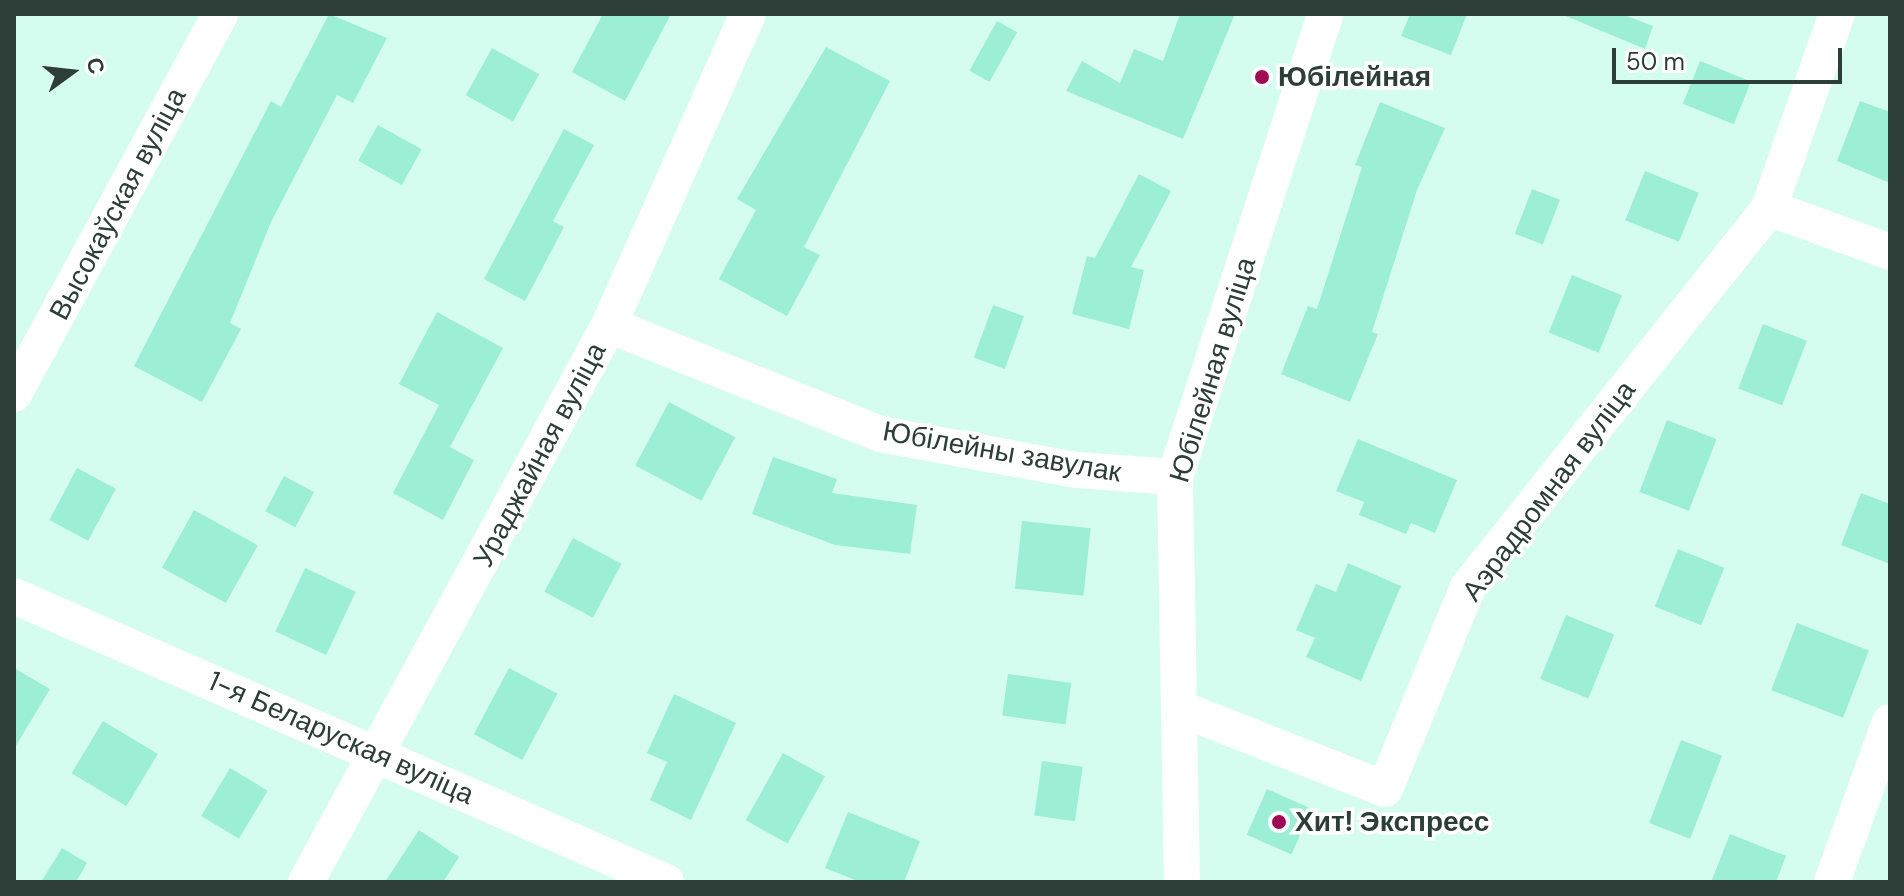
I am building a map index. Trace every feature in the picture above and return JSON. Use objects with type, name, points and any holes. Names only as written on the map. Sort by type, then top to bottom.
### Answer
[{"type":"street","name":"Высокаўская вуліца","points":[[14,394],[220,14]]},
{"type":"street","name":"Ураджайная вуліца","points":[[306,882],[381,755],[609,325],[748,14]]},
{"type":"street","name":"Юбілейная вуліца","points":[[1182,882],[1175,477],[1325,14]]},
{"type":"street","name":"Аэрадромная вуліца","points":[[1179,708],[1385,789],[1468,587],[1769,208],[1837,14]]},
{"type":"street","points":[[1769,208],[1890,252]]},
{"type":"street","name":"Юбілейны завулак","points":[[609,325],[880,434],[1077,470],[1175,477]]},
{"type":"street","name":"1-я Беларуская вуліца","points":[[14,596],[666,882]]},
{"type":"street","points":[[1832,882],[1890,722]]},
{"type":"building","points":[[329,14],[387,38],[353,103],[337,95],[271,222],[230,323],[241,329],[202,402],[134,366],[271,101],[281,107]]},
{"type":"building","points":[[603,14],[671,14],[625,101],[572,72]]},
{"type":"building","points":[[1180,14],[1235,14],[1183,139],[1066,91],[1082,61],[1120,83],[1134,49],[1163,61]]},
{"type":"building","points":[[1410,14],[1467,14],[1451,55],[1401,36]]},
{"type":"building","points":[[1561,14],[1621,14],[1653,26],[1645,49]]},
{"type":"building","points":[[997,21],[1017,32],[989,82],[969,71]]},
{"type":"building","points":[[826,47],[890,81],[804,247],[820,255],[787,316],[719,279],[756,210],[737,199]]},
{"type":"building","points":[[492,48],[539,74],[513,121],[466,95]]},
{"type":"building","points":[[1700,61],[1751,82],[1734,124],[1683,104]]},
{"type":"building","points":[[1860,101],[1890,112],[1890,183],[1837,161]]},
{"type":"building","points":[[1380,102],[1445,128],[1417,190],[1372,332],[1378,334],[1350,402],[1281,374],[1308,306],[1317,309],[1362,167],[1355,165]]},
{"type":"building","points":[[378,125],[422,149],[402,185],[358,161]]},
{"type":"building","points":[[564,129],[594,145],[553,221],[564,227],[525,301],[484,279]]},
{"type":"building","points":[[1645,171],[1699,193],[1679,242],[1625,220]]},
{"type":"building","points":[[1139,174],[1171,191],[1131,267],[1144,270],[1129,329],[1072,314],[1087,256],[1095,258]]},
{"type":"building","points":[[1532,189],[1560,200],[1543,245],[1515,234]]},
{"type":"building","points":[[1572,275],[1622,295],[1599,353],[1549,332]]},
{"type":"building","points":[[993,305],[1024,316],[1005,369],[974,358]]},
{"type":"building","points":[[437,312],[503,348],[450,447],[474,460],[443,520],[393,493],[439,405],[399,384]]},
{"type":"building","points":[[1763,324],[1807,341],[1782,405],[1738,388]]},
{"type":"building","points":[[669,402],[735,437],[701,501],[635,466]]},
{"type":"building","points":[[1667,420],[1716,439],[1689,511],[1639,492]]},
{"type":"building","points":[[1358,439],[1457,480],[1435,533],[1411,523],[1406,534],[1359,515],[1364,502],[1336,491]]},
{"type":"building","points":[[773,457],[837,479],[832,493],[917,505],[910,554],[835,545],[752,514]]},
{"type":"building","points":[[77,468],[116,489],[88,541],[49,520]]},
{"type":"building","points":[[284,476],[314,492],[295,527],[265,511]]},
{"type":"building","points":[[1861,493],[1890,504],[1890,564],[1841,545]]},
{"type":"building","points":[[194,510],[258,545],[226,603],[162,568]]},
{"type":"building","points":[[1022,521],[1091,528],[1084,596],[1015,589]]},
{"type":"building","points":[[573,538],[622,564],[593,618],[544,592]]},
{"type":"building","points":[[1678,549],[1724,568],[1701,625],[1655,606]]},
{"type":"building","points":[[1348,563],[1401,586],[1361,681],[1306,657],[1315,638],[1296,630],[1316,584],[1336,592]]},
{"type":"building","points":[[305,568],[356,592],[326,655],[275,631]]},
{"type":"building","points":[[1566,615],[1614,634],[1588,698],[1540,679]]},
{"type":"building","points":[[1797,623],[1869,651],[1843,718],[1771,690]]},
{"type":"building","points":[[14,668],[50,689],[14,749]]},
{"type":"building","points":[[509,668],[558,694],[522,760],[474,734]]},
{"type":"building","points":[[1008,674],[1071,683],[1066,724],[1002,716]]},
{"type":"building","points":[[674,694],[736,723],[691,820],[650,800],[667,762],[647,753]]},
{"type":"building","points":[[103,721],[158,754],[126,806],[72,773]]},
{"type":"building","points":[[1681,740],[1722,756],[1690,839],[1649,823]]},
{"type":"building","points":[[783,753],[825,776],[788,844],[746,820]]},
{"type":"building","points":[[1042,761],[1083,767],[1075,821],[1034,815]]},
{"type":"building","points":[[230,768],[268,791],[239,839],[201,816]]},
{"type":"building","name":"Хит! Экспресс","points":[[1267,789],[1312,809],[1291,855],[1247,835]]},
{"type":"building","points":[[848,812],[920,841],[904,882],[860,882],[825,868]]},
{"type":"building","points":[[419,830],[459,857],[443,882],[385,882]]},
{"type":"building","points":[[1730,834],[1786,856],[1776,882],[1711,882]]},
{"type":"building","points":[[62,848],[87,863],[76,882],[41,882]]},
{"type":"place","name":"Юбілейная","points":[[1262,77]]},
{"type":"place","name":"Хит! Экспресс","points":[[1279,822]]}]
